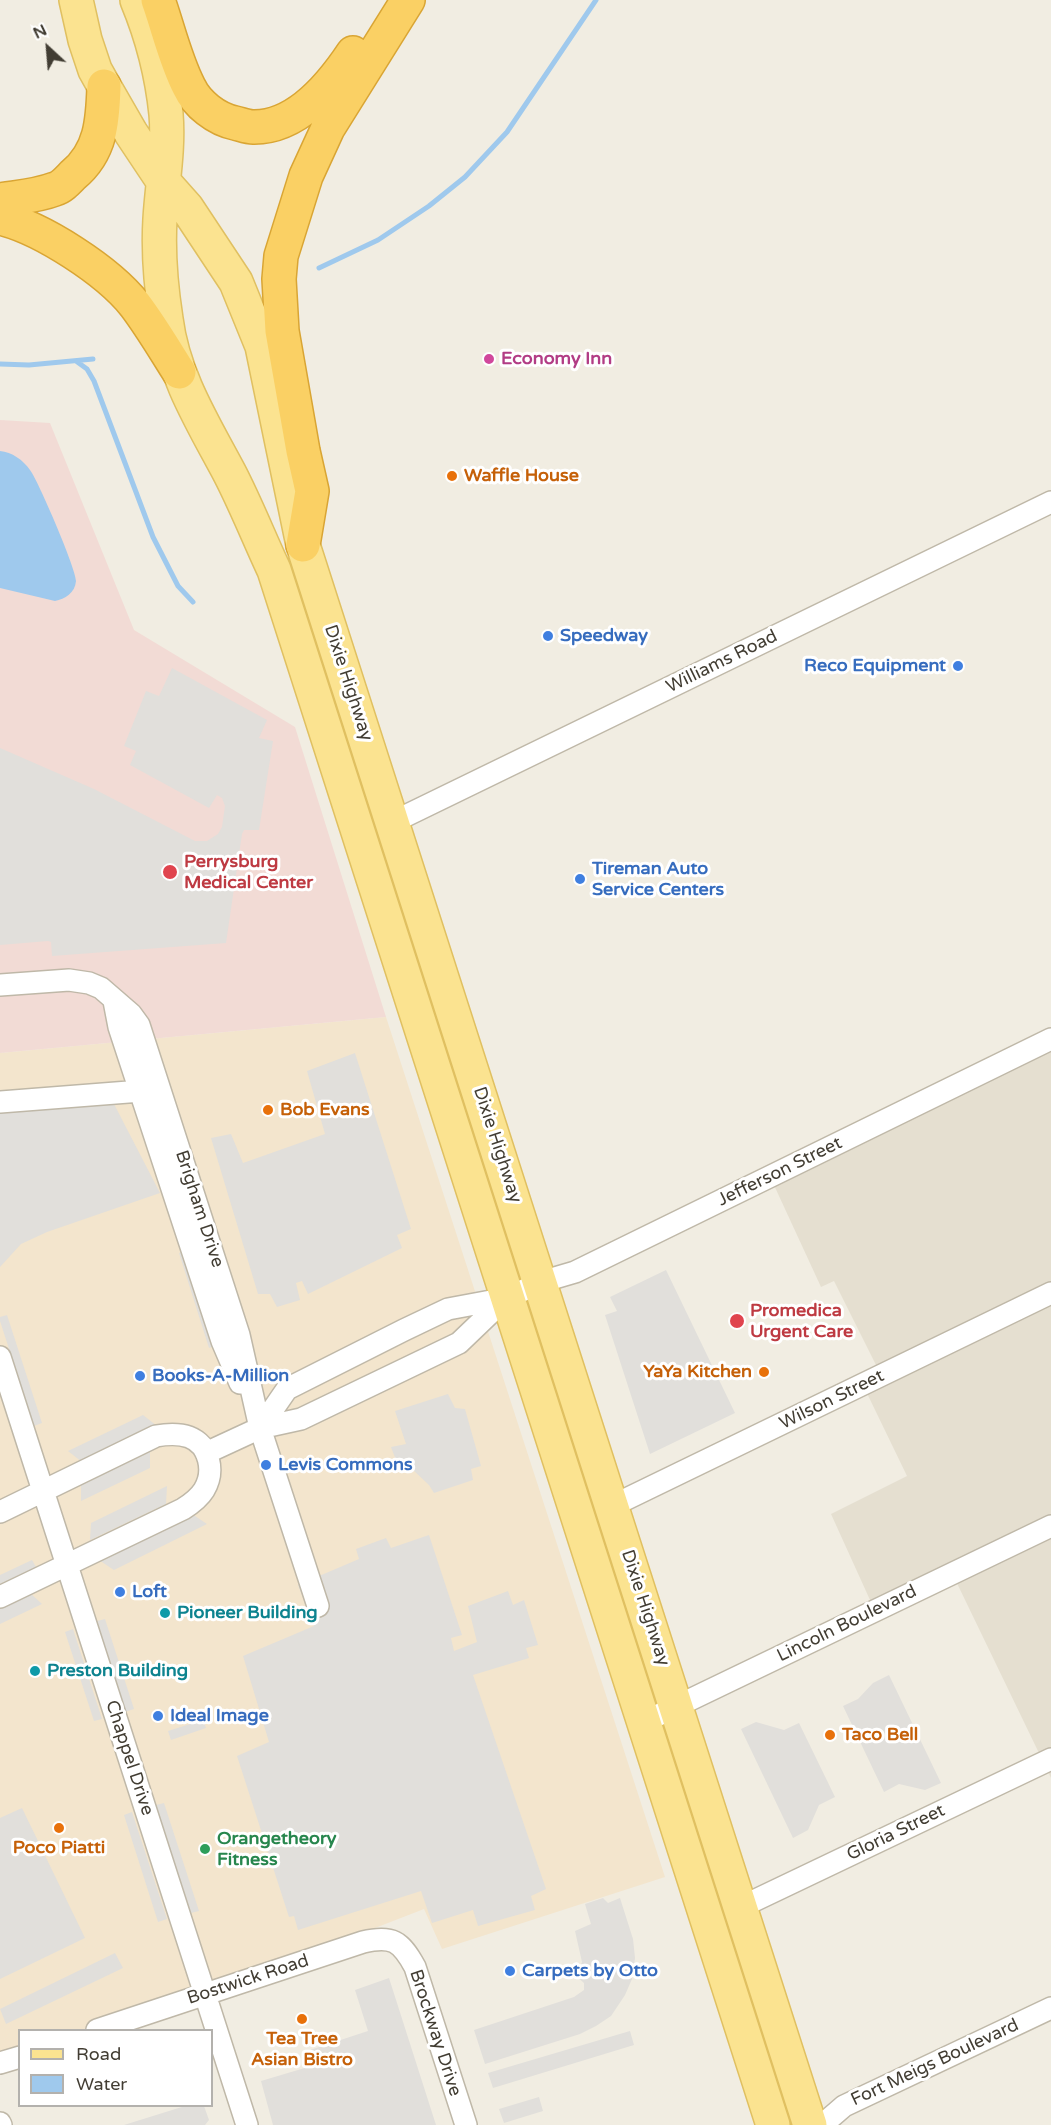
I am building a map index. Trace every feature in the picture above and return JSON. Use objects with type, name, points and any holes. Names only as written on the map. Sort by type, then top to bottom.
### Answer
[{"type":"highway","points":[[158,0],[189,88],[202,105],[224,121],[253,127],[279,122],[296,114],[323,91],[343,67],[388,0]]},
{"type":"highway","points":[[303,544],[312,491],[282,331],[279,279],[281,256],[306,176],[328,128],[408,0]]},
{"type":"highway","points":[[0,200],[37,195],[58,188],[81,170],[94,151],[102,125],[104,86]]},
{"type":"highway","points":[[0,218],[17,222],[59,245],[107,277],[135,305],[179,372]]},
{"type":"main road","name":"Dixie Highway","points":[[76,0],[95,70],[163,181],[187,208],[236,282],[262,346],[303,544],[810,2125]]},
{"type":"main road","name":"Dixie Highway","points":[[137,0],[148,27],[160,76],[166,115],[160,223],[161,268],[166,321],[179,372],[203,425],[231,476],[274,570],[773,2125]]},
{"type":"street","name":"Williams Road","points":[[393,822],[1051,502]]},
{"type":"street","name":"Brigham Drive","points":[[0,985],[69,980],[95,986],[131,1014],[139,1024],[150,1090],[239,1335],[260,1428],[318,1606]]},
{"type":"street","name":"Jefferson Street","points":[[507,1298],[541,1282],[575,1272],[1051,1039]]},
{"type":"street","points":[[0,1102],[150,1090]]},
{"type":"street","name":"Wilson Street","points":[[612,1506],[1051,1293]]},
{"type":"street","points":[[260,1428],[287,1389],[448,1309],[507,1298]]},
{"type":"street","points":[[206,1453],[260,1428],[302,1419],[459,1342],[507,1298]]},
{"type":"street","name":"Chappel Drive","points":[[0,1357],[247,2125]]},
{"type":"street","points":[[0,1512],[156,1436],[172,1434],[187,1436],[197,1441],[206,1453],[210,1464],[210,1477],[204,1490],[196,1500],[183,1509],[0,1597]]},
{"type":"street","name":"Lincoln Boulevard","points":[[644,1722],[1051,1526]]},
{"type":"street","name":"Gloria Street","points":[[741,1908],[1051,1759]]},
{"type":"street","name":"Bostwick Road","points":[[103,2029],[363,1942],[386,1939],[400,1943]]},
{"type":"street","name":"Brockway Drive","points":[[400,1943],[415,1966],[466,2125]]},
{"type":"street","name":"Fort Meigs Boulevard","points":[[822,2125],[844,2106],[1051,2008]]},
{"type":"street","points":[[0,2063],[18,2058]]},
{"type":"shaded area","name":"Perrysburg Medical Center","points":[[0,420],[50,423],[134,630],[295,727],[386,1017],[0,1053]]},
{"type":"shaded area","points":[[172,668],[267,720],[259,738],[273,741],[259,830],[244,830],[242,834],[226,943],[52,956],[51,942],[48,941],[0,945],[0,748],[94,789],[195,841],[207,841],[218,834],[222,827],[225,806],[222,798],[217,795],[209,808],[130,765],[136,751],[124,746],[146,691],[159,696]]},
{"type":"shaded area","name":"Levis Commons","points":[[386,1017],[665,1877],[442,1949],[424,1909],[205,1994],[100,2029],[18,2029],[18,2057],[0,2063],[0,1053]]},
{"type":"shaded area","points":[[1051,1044],[1051,1778],[953,1575],[875,1611],[831,1514],[907,1476],[862,1383],[880,1373],[834,1281],[821,1287],[773,1183]]},
{"type":"shaded area","points":[[355,1053],[411,1229],[397,1235],[402,1248],[308,1294],[302,1281],[296,1283],[300,1300],[277,1307],[270,1294],[258,1294],[211,1138],[231,1134],[243,1163],[325,1134],[307,1071]]},
{"type":"shaded area","points":[[114,1104],[160,1193],[47,1232],[21,1244],[0,1267],[0,1113]]},
{"type":"shaded area","points":[[186,1250],[217,1345],[209,1348],[179,1253]]},
{"type":"shaded area","points":[[666,1270],[735,1413],[650,1454],[605,1315],[617,1311],[610,1297]]},
{"type":"shaded area","points":[[7,1315],[42,1423],[34,1426],[0,1321],[0,1317]]},
{"type":"shaded area","points":[[448,1394],[455,1408],[465,1409],[481,1466],[471,1469],[473,1480],[434,1493],[411,1468],[399,1468],[391,1447],[406,1444],[395,1411]]},
{"type":"shaded area","points":[[143,1415],[157,1426],[82,1462],[68,1451]]},
{"type":"shaded area","points":[[150,1452],[150,1468],[81,1501],[81,1484]]},
{"type":"shaded area","points":[[167,1486],[166,1504],[90,1540],[91,1523]]},
{"type":"shaded area","points":[[192,1514],[207,1524],[114,1570],[99,1560]]},
{"type":"shaded area","points":[[429,1535],[462,1635],[451,1638],[454,1651],[477,1642],[468,1606],[508,1591],[513,1605],[524,1600],[538,1645],[526,1648],[529,1658],[473,1675],[546,1889],[531,1896],[535,1910],[478,1926],[473,1910],[432,1923],[421,1891],[298,1930],[294,1916],[289,1917],[237,1756],[269,1742],[243,1656],[314,1626],[298,1585],[359,1559],[356,1549],[386,1538],[391,1548]]},
{"type":"shaded area","points":[[32,1560],[36,1567],[0,1584],[0,1575]]},
{"type":"shaded area","points":[[30,1593],[42,1604],[0,1624],[0,1607]]},
{"type":"shaded area","points":[[105,1619],[134,1709],[125,1712],[97,1621]]},
{"type":"shaded area","points":[[73,1629],[102,1719],[94,1721],[65,1632]]},
{"type":"shaded area","points":[[889,1675],[941,1783],[925,1790],[899,1784],[884,1792],[843,1706],[858,1699],[873,1683]]},
{"type":"shaded area","points":[[203,1720],[206,1728],[171,1740],[168,1731]]},
{"type":"shaded area","points":[[756,1722],[784,1730],[799,1723],[835,1797],[819,1805],[808,1830],[793,1838],[741,1729]]},
{"type":"shaded area","points":[[164,1803],[199,1911],[191,1913],[156,1805]]},
{"type":"shaded area","points":[[22,1808],[85,1938],[0,1979],[0,1818]]},
{"type":"shaded area","points":[[132,1812],[167,1919],[158,1922],[124,1815]]},
{"type":"shaded area","points":[[603,1898],[608,1903],[620,1898],[633,1939],[635,1958],[632,1979],[625,1995],[611,2016],[580,2034],[485,2064],[474,2030],[574,1997],[584,1990],[584,1983],[576,1976],[582,1962],[575,1931],[591,1924],[585,1904]]},
{"type":"shaded area","points":[[115,1953],[123,1968],[6,2024],[0,2009]]},
{"type":"shaded area","points":[[389,1978],[436,2125],[273,2125],[261,2081],[308,2067],[311,2063],[307,2051],[368,2031],[355,1990]]},
{"type":"shaded area","points":[[630,2031],[634,2045],[493,2088],[488,2073]]},
{"type":"shaded area","points":[[539,2097],[543,2111],[504,2123],[499,2109]]},
{"type":"shaded area","points":[[182,2107],[204,2107],[209,2120],[205,2125],[124,2125]]},
{"type":"water","points":[[0,451],[17,457],[24,463],[41,490],[75,574],[76,581],[72,592],[62,599],[55,601],[0,588]]},
{"type":"waterway","points":[[319,268],[378,240],[429,206],[465,177],[507,132],[596,0]]},
{"type":"waterway","points":[[0,364],[29,365],[93,359]]},
{"type":"waterway","points":[[76,361],[87,369],[94,381],[153,537],[178,586],[193,602]]},
{"type":"place","name":"Economy Inn","points":[[489,359]]},
{"type":"place","name":"Waffle House","points":[[452,476]]},
{"type":"place","name":"Speedway","points":[[548,636]]},
{"type":"place","name":"Reco Equipment","points":[[958,666]]},
{"type":"place","name":"Perrysburg Medical Center","points":[[170,872]]},
{"type":"place","name":"Tireman Auto Service Centers","points":[[580,879]]},
{"type":"place","name":"Bob Evans","points":[[268,1110]]},
{"type":"place","name":"Promedica Urgent Care","points":[[737,1321]]},
{"type":"place","name":"YaYa Kitchen","points":[[764,1372]]},
{"type":"place","name":"Books-A-Million","points":[[140,1376]]},
{"type":"place","name":"Levis Commons","points":[[266,1465]]},
{"type":"place","name":"Loft","points":[[120,1592]]},
{"type":"place","name":"Pioneer Building","points":[[165,1613]]},
{"type":"place","name":"Preston Building","points":[[35,1671]]},
{"type":"place","name":"Ideal Image","points":[[158,1716]]},
{"type":"place","name":"Taco Bell","points":[[830,1735]]},
{"type":"place","name":"Poco Piatti","points":[[59,1828]]},
{"type":"place","name":"Orangetheory Fitness","points":[[205,1849]]},
{"type":"place","name":"Carpets by Otto","points":[[510,1971]]},
{"type":"place","name":"Tea Tree Asian Bistro","points":[[302,2019]]}]
